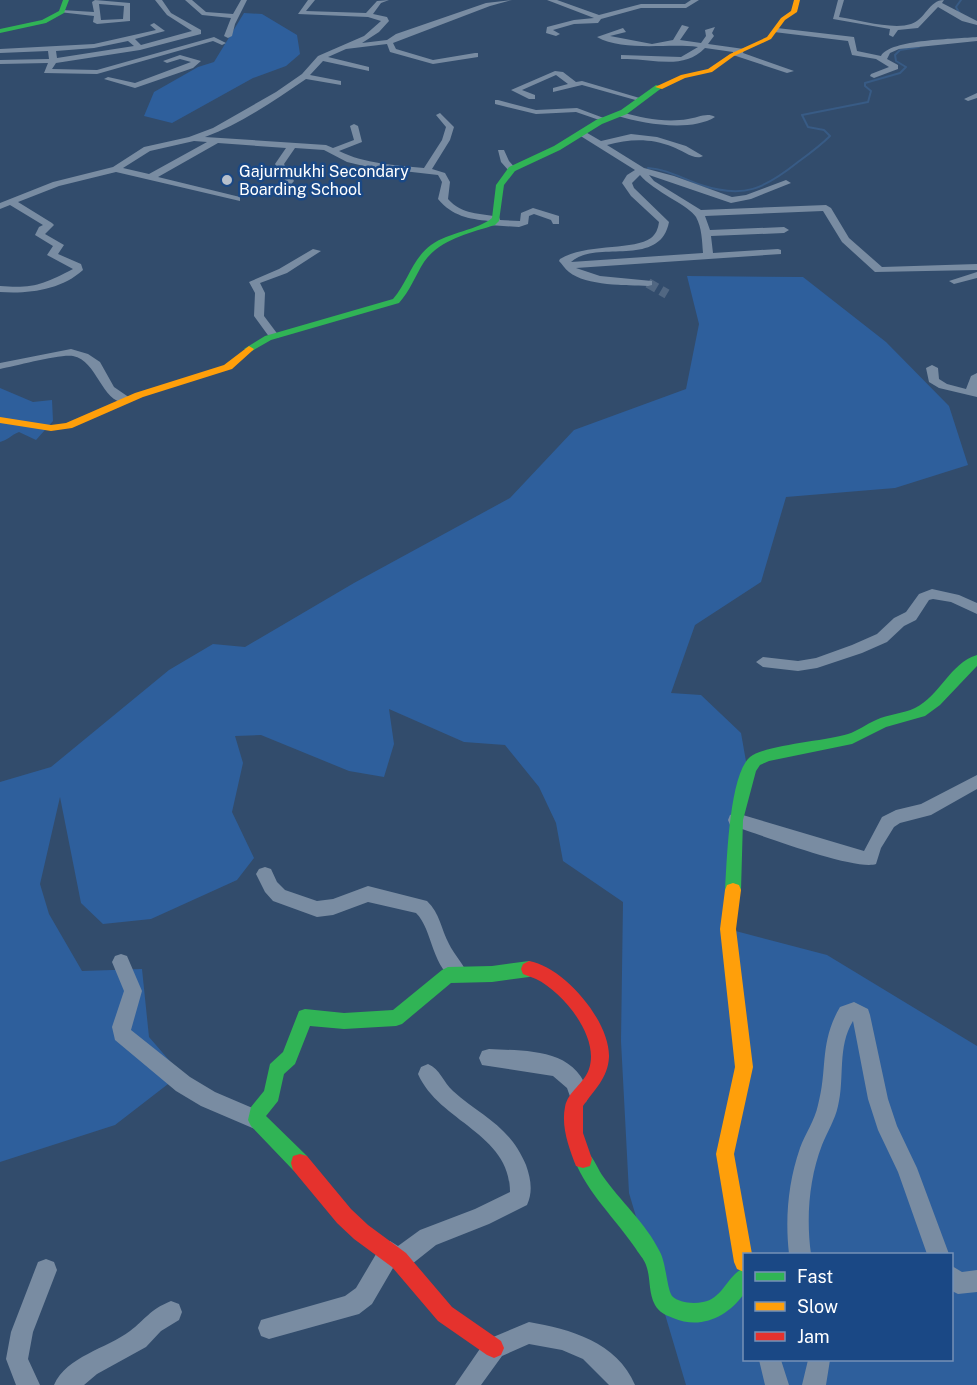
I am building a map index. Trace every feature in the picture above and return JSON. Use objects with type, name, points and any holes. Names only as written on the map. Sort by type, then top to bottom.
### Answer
[{"type":"street","points":[[158,0],[170,14],[182,23],[222,43]]},
{"type":"street","points":[[188,0],[204,14],[236,13]]},
{"type":"street","points":[[228,36],[231,24],[244,0]]},
{"type":"street","points":[[0,206],[56,184],[116,169],[147,149],[191,139],[232,121],[305,76],[321,58],[372,35],[385,21],[382,17],[368,15],[300,13],[312,0]]},
{"type":"street","points":[[368,15],[379,2],[386,0]]},
{"type":"street","points":[[344,47],[389,42],[399,36],[488,4],[507,0],[517,5]]},
{"type":"street","points":[[550,0],[598,17]]},
{"type":"street","points":[[556,34],[549,31],[550,29],[574,22],[595,21],[598,17],[641,6],[686,6],[696,0]]},
{"type":"street","points":[[494,221],[500,185],[512,168],[557,148],[604,120],[621,114],[639,99],[683,76],[710,72],[736,54],[765,40],[777,30],[783,19],[794,12],[797,0]]},
{"type":"street","points":[[841,0],[835,18],[896,28],[915,26],[939,2],[949,7],[957,16],[975,20]]},
{"type":"street","points":[[95,2],[128,4],[126,21],[97,22],[98,14],[95,2]]},
{"type":"street","points":[[0,31],[44,22],[64,6],[98,14]]},
{"type":"street","points":[[213,7],[236,13]]},
{"type":"street","points":[[331,23],[339,14]]},
{"type":"street","points":[[182,23],[231,24]]},
{"type":"street","points":[[0,51],[94,46],[161,31],[154,25]]},
{"type":"street","points":[[675,42],[685,27]]},
{"type":"street","points":[[896,28],[892,34],[901,46]]},
{"type":"street","points":[[624,57],[667,60],[690,58],[704,46],[710,36],[708,32],[712,29]]},
{"type":"street","points":[[623,30],[601,37],[652,46],[675,42],[704,46],[790,71]]},
{"type":"street","points":[[777,30],[851,39],[855,53],[883,60],[895,67],[874,76]]},
{"type":"street","points":[[0,62],[91,58],[140,48],[198,32]]},
{"type":"street","points":[[130,38],[140,48]]},
{"type":"street","points":[[0,69],[97,72],[214,39]]},
{"type":"street","points":[[932,45],[977,39]]},
{"type":"street","points":[[389,42],[393,51],[431,62],[475,55]]},
{"type":"street","points":[[883,60],[887,52],[901,46],[975,47],[974,45],[977,44]]},
{"type":"street","points":[[48,71],[53,61],[52,49]]},
{"type":"street","points":[[698,53],[736,54]]},
{"type":"street","points":[[97,72],[108,79],[135,86],[190,66],[197,61],[180,57],[108,79]]},
{"type":"street","points":[[321,58],[366,69]]},
{"type":"street","points":[[531,97],[515,90],[555,73],[573,84]]},
{"type":"street","points":[[305,76],[338,83]]},
{"type":"street","points":[[556,90],[573,84],[587,84],[639,99]]},
{"type":"street","points":[[968,99],[977,94]]},
{"type":"street","points":[[498,102],[536,112],[577,110],[604,120]]},
{"type":"street","points":[[621,114],[655,124],[666,121],[686,122],[711,117]]},
{"type":"street","points":[[426,172],[446,140],[450,127],[440,115]]},
{"type":"street","points":[[332,151],[358,142],[354,126]]},
{"type":"street","points":[[582,134],[641,170],[731,200],[748,197],[786,183]]},
{"type":"street","points":[[598,144],[630,137],[643,138],[670,143],[688,149],[699,156]]},
{"type":"street","points":[[191,139],[326,148],[368,164],[441,173],[446,182],[443,199],[450,209],[462,215],[519,224],[525,222],[524,215],[533,211],[556,218],[556,222]]},
{"type":"street","points":[[149,178],[215,141]]},
{"type":"street","points":[[287,186],[290,181],[288,174],[279,164],[292,146]]},
{"type":"street","points":[[501,152],[505,162],[512,168]]},
{"type":"street","points":[[116,169],[237,199]]},
{"type":"street","points":[[641,170],[651,183],[699,213],[828,208],[845,240],[879,270],[977,267]]},
{"type":"street","points":[[641,170],[630,177],[627,183],[629,189],[659,214],[664,222],[662,233],[653,242],[645,245],[569,256],[564,261],[570,268],[583,275],[611,281],[648,283]]},
{"type":"street","points":[[0,289],[24,291],[50,285],[78,270],[77,266],[52,255],[59,245],[40,236],[42,229],[49,225],[35,212],[23,209],[11,202]]},
{"type":"street","points":[[699,213],[706,233],[708,256]]},
{"type":"street","points":[[0,420],[51,428],[77,423],[126,400],[228,367],[242,353],[274,336],[396,301],[404,295],[427,254],[458,235],[494,221]]},
{"type":"street","points":[[706,233],[784,230]]},
{"type":"street","points":[[274,336],[259,316],[260,293],[254,282],[283,271],[316,251]]},
{"type":"street","points":[[569,265],[778,252]]},
{"type":"street","points":[[944,269],[954,264],[977,261]]},
{"type":"street","points":[[954,281],[977,275]]},
{"type":"street","points":[[0,366],[71,352],[84,356],[96,364],[109,389],[126,400]]},
{"type":"street","points":[[932,368],[933,380],[940,385],[974,393],[977,376]]},
{"type":"street","points":[[763,662],[791,666],[808,665],[856,649],[882,638],[899,622],[911,616],[924,597],[932,594],[954,598],[977,609]]},
{"type":"street","points":[[743,1256],[726,1154],[744,1067],[728,929],[735,870],[736,820],[749,770],[755,761],[786,750],[852,738],[882,723],[920,712],[935,701],[968,666],[977,660]]},
{"type":"street","points":[[736,820],[848,855],[870,859],[873,846],[888,822],[896,817],[925,810],[977,781]]},
{"type":"street","points":[[265,874],[271,887],[279,896],[317,909],[333,907],[368,894],[421,906],[428,913],[441,948],[458,972]]},
{"type":"street","points":[[121,962],[132,985],[133,993],[120,1021],[122,1034],[183,1084],[208,1099],[257,1120],[313,1177],[344,1216],[361,1232],[394,1256],[445,1314],[494,1348]]},
{"type":"street","points":[[257,1120],[257,1113],[272,1095],[276,1070],[289,1058],[305,1017],[344,1021],[396,1018],[448,975],[458,972],[492,974],[531,968],[540,971],[588,1014],[600,1050],[597,1071],[590,1085],[579,1095],[574,1104],[575,1140],[585,1166],[606,1199],[637,1233],[650,1253],[656,1267],[658,1288],[664,1302],[674,1310],[708,1314],[728,1301],[743,1279]]},
{"type":"street","points":[[800,1253],[796,1216],[802,1183],[811,1149],[828,1105],[833,1045],[840,1023],[847,1013],[854,1011],[861,1015],[878,1099],[888,1130],[907,1167],[938,1253]]},
{"type":"street","points":[[489,1058],[538,1062],[564,1071],[574,1082],[579,1095]]},
{"type":"street","points":[[269,1328],[351,1306],[364,1296],[394,1256],[429,1236],[481,1217],[520,1198],[522,1189],[512,1161],[495,1134],[443,1096],[428,1074]]},
{"type":"street","points":[[28,1385],[17,1359],[22,1332],[46,1270]]},
{"type":"street","points":[[953,1279],[958,1283],[977,1281]]},
{"type":"street","points":[[66,1385],[89,1366],[138,1339],[153,1323],[171,1312]]},
{"type":"street","points":[[467,1385],[494,1348],[529,1333],[562,1339],[591,1351],[616,1375],[622,1385]]},
{"type":"street","points":[[771,1361],[777,1385]]},
{"type":"street","points":[[814,1385],[819,1361]]},
{"type":"shaded area","points":[[244,13],[262,14],[297,35],[300,54],[286,66],[253,78],[172,123],[144,116],[154,92],[198,67],[214,62]]},
{"type":"shaded area","points":[[687,276],[803,277],[886,342],[949,406],[968,465],[895,488],[786,497],[761,582],[695,625],[671,693],[701,695],[741,733],[747,767],[728,929],[827,955],[977,1046],[977,1385],[686,1385],[629,1193],[621,1041],[623,902],[563,861],[556,823],[539,787],[505,745],[464,742],[389,709],[394,744],[384,777],[349,771],[261,735],[235,736],[243,763],[232,812],[254,858],[237,880],[151,919],[103,924],[81,903],[60,797],[40,884],[49,914],[82,971],[142,969],[149,1037],[181,1074],[115,1125],[0,1162],[0,782],[51,767],[169,670],[213,644],[245,647],[354,583],[510,498],[574,430],[686,389],[699,324]]},
{"type":"shaded area","points":[[0,388],[33,402],[52,400],[53,421],[36,440],[19,432],[0,442]]},
{"type":"waterway","points":[[960,14],[956,7],[961,0]]},
{"type":"waterway","points":[[648,168],[668,172],[716,189],[742,191],[764,185],[786,171],[830,136],[824,130],[808,127],[802,115],[868,102],[871,91],[865,83],[900,73],[906,67],[896,61],[895,55],[900,50],[919,47]]},
{"type":"tunnel","points":[[648,283],[667,294]]},
{"type":"traffic: fast","points":[[0,31],[44,22],[62,12],[66,0]]},
{"type":"traffic: fast","points":[[249,349],[268,338],[396,301],[427,252],[453,236],[492,223],[496,219],[500,185],[512,169],[557,148],[599,122],[624,112],[659,87]]},
{"type":"traffic: fast","points":[[733,890],[736,820],[749,770],[755,761],[766,756],[852,739],[882,723],[920,712],[935,701],[967,666],[977,660]]},
{"type":"traffic: fast","points":[[300,1163],[257,1120],[257,1113],[272,1095],[276,1070],[289,1058],[305,1017],[344,1021],[396,1018],[448,975],[492,974],[529,969]]},
{"type":"traffic: fast","points":[[583,1159],[595,1181],[633,1228],[651,1255],[656,1266],[660,1294],[669,1306],[695,1313],[712,1310],[720,1306],[743,1279]]},
{"type":"traffic: slow","points":[[659,87],[683,76],[710,71],[732,55],[769,38],[783,19],[794,12],[797,0]]},
{"type":"traffic: slow","points":[[0,420],[51,428],[68,426],[139,395],[228,367],[249,349]]},
{"type":"traffic: slow","points":[[733,890],[728,929],[744,1067],[725,1154],[743,1256]]},
{"type":"traffic: jam","points":[[529,969],[550,978],[575,1002],[590,1022],[599,1045],[598,1068],[593,1080],[575,1102],[573,1112],[574,1133],[583,1159]]},
{"type":"traffic: jam","points":[[300,1163],[344,1216],[361,1232],[399,1260],[445,1314],[494,1348]]},
{"type":"place","name":"Gajurmukhi Secondary Boarding School","points":[[227,180]]}]
